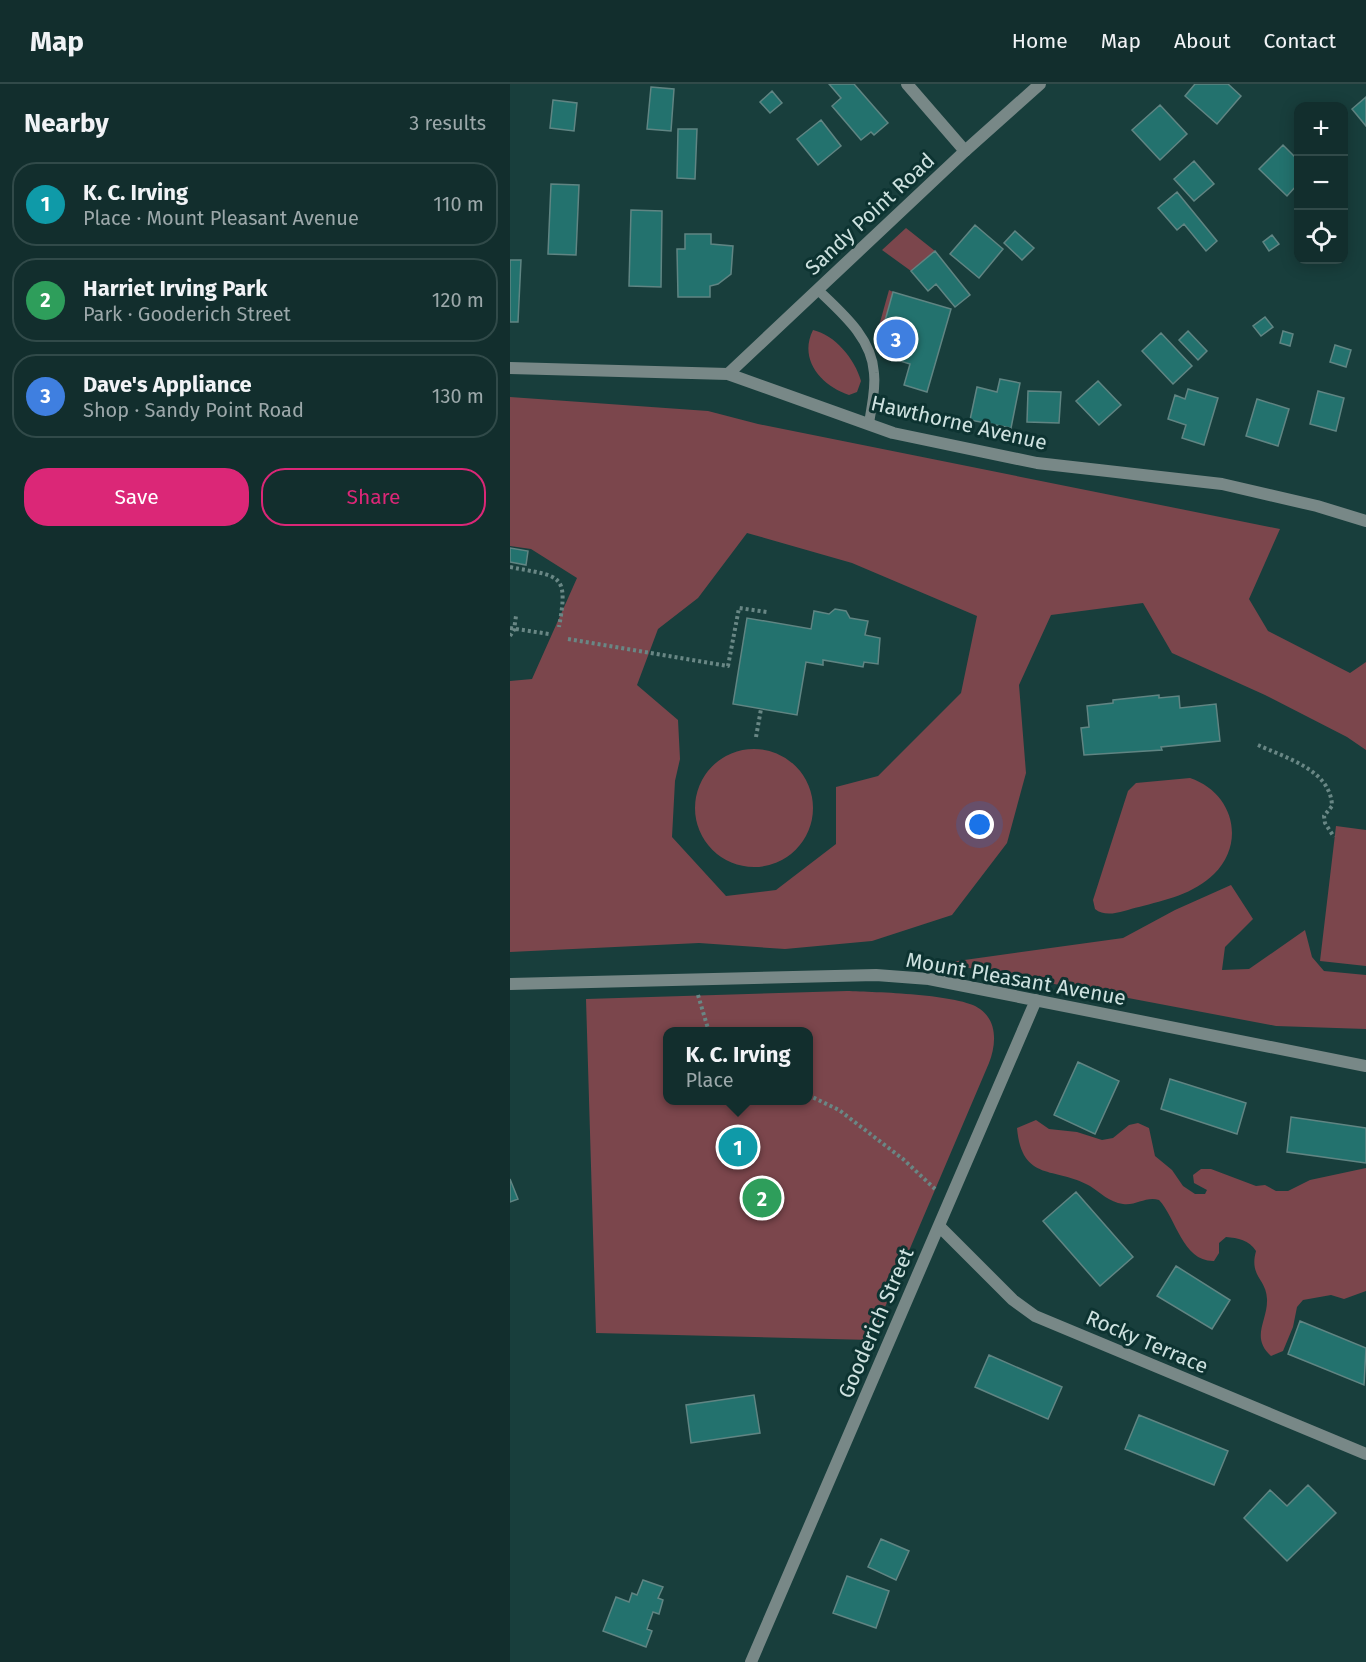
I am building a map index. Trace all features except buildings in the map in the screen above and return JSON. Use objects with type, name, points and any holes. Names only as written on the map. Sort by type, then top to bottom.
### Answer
[{"type":"street","points":[[907,84],[965,151]]},
{"type":"street","name":"Sandy Point Road","points":[[728,374],[965,151],[1040,84]]},
{"type":"street","name":"Hawthorne Avenue","points":[[510,368],[728,374],[893,433],[1037,463],[1222,484],[1306,503],[1366,521]]},
{"type":"street","name":"Mount Pleasant Avenue","points":[[510,984],[876,975],[928,979],[1366,1066]]},
{"type":"street","name":"Gooderich Street","points":[[751,1662],[1036,1000]]},
{"type":"street","name":"Rocky Terrace","points":[[939,1226],[1013,1300],[1035,1316],[1366,1454]]},
{"type":"lane","points":[[818,290],[850,321],[872,358],[874,374],[869,424]]},
{"type":"path","points":[[510,567],[544,574],[560,583],[565,594],[559,627]]},
{"type":"path","points":[[568,639],[728,666],[739,608],[767,612]]},
{"type":"path","points":[[510,636],[516,616]]},
{"type":"path","points":[[512,628],[549,634]]},
{"type":"path","points":[[756,736],[762,709]]},
{"type":"path","points":[[1258,745],[1313,772],[1324,782],[1331,795],[1332,806],[1324,816],[1325,823],[1334,837]]},
{"type":"path","points":[[694,980],[708,1027]]},
{"type":"path","points":[[813,1098],[838,1110],[903,1159],[949,1202]]},
{"type":"shaded area","points":[[906,228],[935,251],[911,271],[882,250]]},
{"type":"shaded area","points":[[889,290],[893,292],[880,341],[877,333]]},
{"type":"shaded area","points":[[813,330],[829,337],[843,349],[854,364],[861,381],[857,392],[849,395],[839,391],[815,370],[808,352]]},
{"type":"shaded area","points":[[510,397],[708,411],[758,424],[1280,529],[1249,599],[1268,631],[1350,673],[1366,662],[1366,750],[1347,737],[1265,695],[1172,653],[1143,603],[1051,615],[1019,685],[1026,773],[1007,843],[952,915],[872,941],[785,949],[699,943],[510,952],[510,681],[532,679],[577,578],[531,549],[510,546]],"holes":[[[747,533],[852,563],[977,616],[961,693],[878,776],[836,787],[836,844],[776,890],[726,896],[672,837],[675,781],[680,759],[678,720],[637,685],[658,629],[698,598]]]},
{"type":"shaded area","points":[[754,749],[777,753],[796,766],[809,785],[813,808],[809,831],[796,850],[777,863],[754,867],[731,863],[712,850],[699,831],[695,808],[699,785],[712,766],[731,753]]},
{"type":"shaded area","points":[[1190,778],[1216,794],[1225,806],[1232,833],[1230,847],[1224,861],[1206,881],[1179,895],[1116,913],[1105,913],[1095,909],[1093,900],[1128,791],[1136,783]]},
{"type":"shaded area","points":[[1336,826],[1366,830],[1366,966],[1320,961]]},
{"type":"shaded area","points":[[1231,885],[1253,919],[1225,947],[1222,970],[1249,969],[1305,930],[1312,957],[1324,971],[1366,975],[1366,1029],[1276,1026],[943,963],[1123,938],[1175,910]]},
{"type":"shaded area","points":[[860,991],[955,1000],[970,1004],[986,1014],[994,1034],[989,1063],[871,1340],[596,1333],[586,999]]},
{"type":"shaded area","points":[[1036,1120],[1049,1129],[1077,1132],[1102,1140],[1113,1138],[1129,1125],[1138,1123],[1149,1128],[1155,1156],[1172,1170],[1183,1186],[1195,1194],[1205,1194],[1207,1190],[1194,1183],[1193,1175],[1201,1169],[1211,1169],[1256,1186],[1265,1185],[1276,1191],[1288,1191],[1310,1180],[1366,1168],[1366,1291],[1344,1299],[1331,1295],[1303,1300],[1297,1307],[1293,1327],[1283,1351],[1271,1356],[1262,1342],[1261,1329],[1267,1299],[1264,1286],[1256,1272],[1254,1260],[1256,1251],[1253,1247],[1243,1240],[1226,1237],[1219,1243],[1219,1253],[1214,1261],[1203,1259],[1187,1247],[1159,1200],[1118,1203],[1077,1180],[1042,1170],[1033,1165],[1020,1145],[1017,1128]]},
{"type":"place","name":"Dave's Appliance","points":[[896,339]]},
{"type":"place","name":"K. C. Irving","points":[[738,1147]]},
{"type":"place","name":"Harriet Irving Park","points":[[762,1198]]}]
